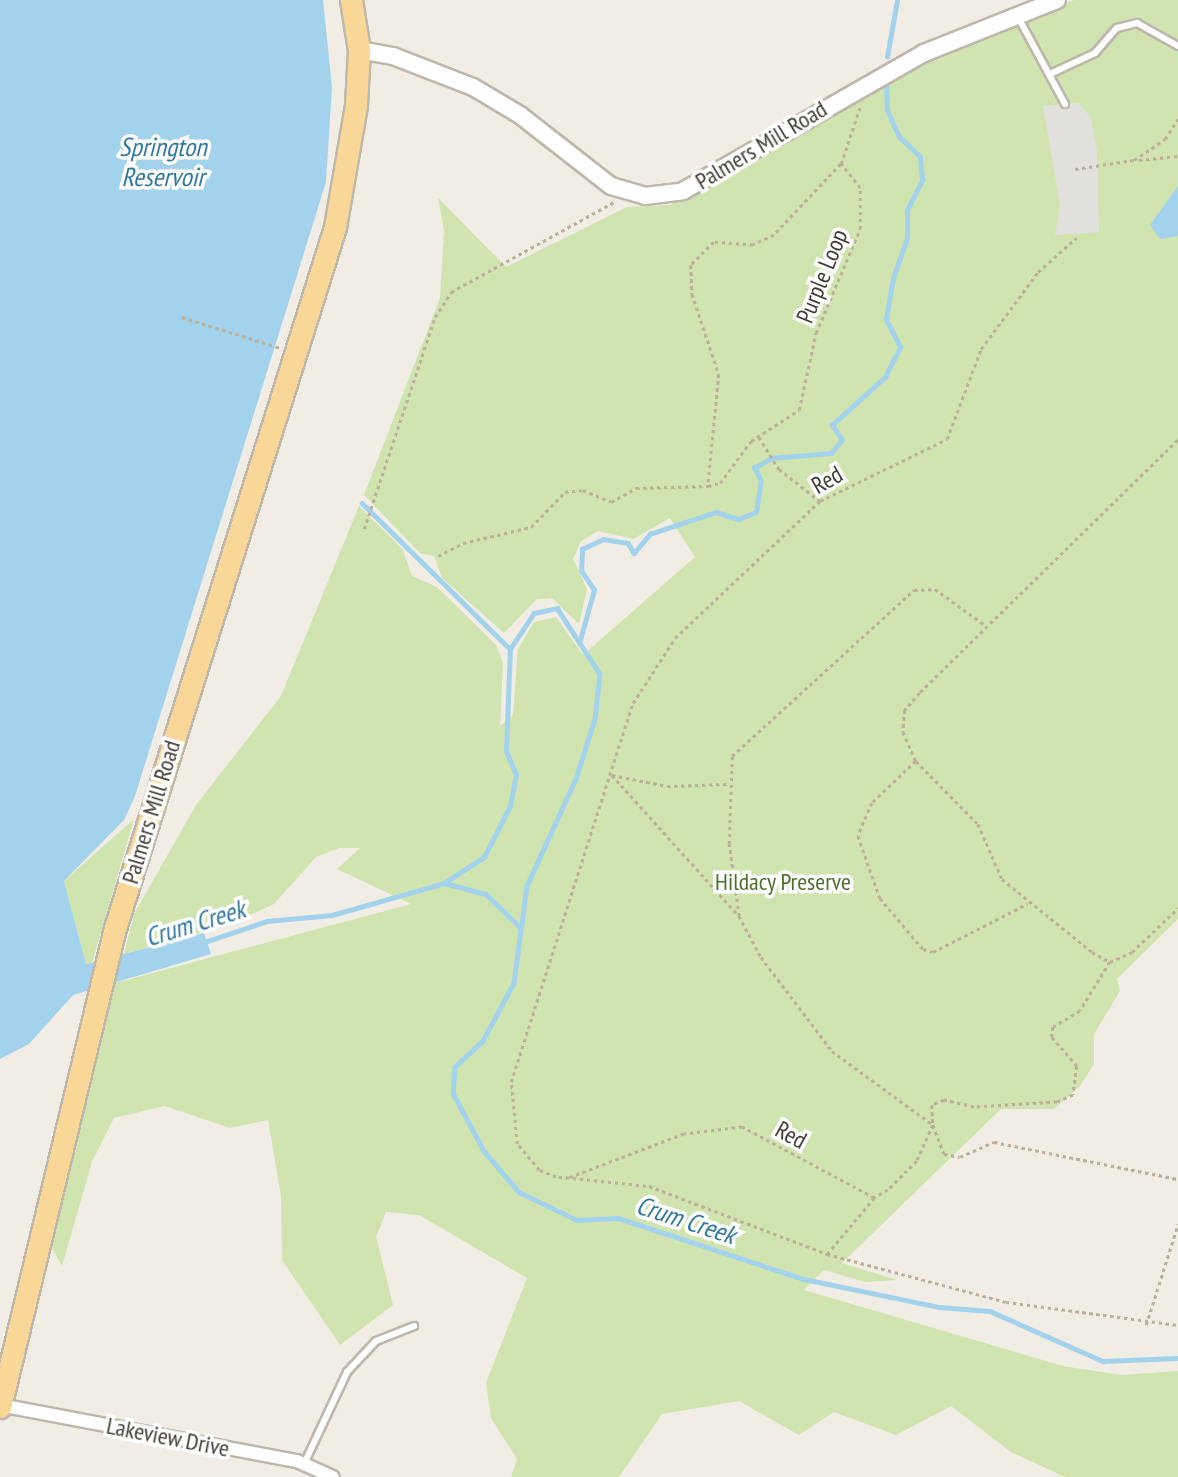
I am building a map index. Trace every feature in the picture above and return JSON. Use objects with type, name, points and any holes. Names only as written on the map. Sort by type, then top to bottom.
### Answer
[{"type":"main road","name":"Palmers Mill Road","points":[[0,1406],[91,1018],[116,925],[335,227],[350,162],[359,50],[351,0]]},
{"type":"street","name":"Palmers Mill Road","points":[[627,195],[683,191],[855,90],[924,53],[1057,0]]},
{"type":"street","points":[[359,50],[393,56],[472,87],[520,115],[627,195]]},
{"type":"street","name":"Lakeview Drive","points":[[0,1406],[304,1464],[333,1477]]},
{"type":"lane","points":[[1017,16],[1065,104]]},
{"type":"lane","points":[[1050,74],[1095,53],[1116,28],[1137,23],[1178,46]]},
{"type":"lane","points":[[304,1464],[347,1373],[376,1341],[414,1326]]},
{"type":"path","points":[[841,164],[860,109],[855,90]]},
{"type":"path","points":[[1075,169],[1134,160],[1166,139],[1178,119]]},
{"type":"path","points":[[1139,160],[1178,156]]},
{"type":"path","name":"Purple Loop","points":[[841,164],[860,188],[860,229],[816,333],[799,410],[758,438],[720,483],[708,486],[719,374],[692,294],[691,265],[715,242],[753,245],[774,234],[841,164]]},
{"type":"path","points":[[364,529],[435,317],[451,292],[627,195]]},
{"type":"path","name":"Red","points":[[874,1198],[742,1127],[659,1142],[569,1178],[539,1170],[517,1144],[511,1082],[633,703],[675,638],[820,501],[947,439],[981,349],[1038,272],[1076,239]]},
{"type":"path","points":[[182,317],[280,348]]},
{"type":"path","points":[[758,438],[777,466],[820,501]]},
{"type":"path","points":[[1110,962],[1027,904],[1002,879],[978,824],[956,796],[916,761],[903,732],[905,710],[985,625],[1118,505],[1148,463],[1178,440]]},
{"type":"path","points":[[438,556],[463,543],[531,527],[565,492],[583,490],[611,502],[636,488],[708,486]]},
{"type":"path","points":[[739,916],[728,784],[732,756],[914,590],[935,589],[985,625]]},
{"type":"path","points":[[916,761],[872,803],[858,836],[880,898],[923,949],[933,952],[1027,904]]},
{"type":"path","points":[[612,775],[667,786],[728,784]]},
{"type":"path","points":[[612,775],[739,916],[761,957],[832,1051],[933,1125],[944,1154],[960,1157],[994,1142],[1178,1179]]},
{"type":"path","points":[[827,1254],[874,1198],[904,1178],[930,1141],[933,1125],[932,1105],[944,1100],[974,1107],[1057,1102],[1073,1095],[1077,1066],[1052,1037],[1053,1027],[1080,1011],[1110,962],[1132,952],[1178,908]]},
{"type":"path","points":[[569,1178],[649,1186],[827,1254],[1006,1302],[1146,1325],[1178,1325]]},
{"type":"path","points":[[1146,1325],[1178,1224]]},
{"type":"green space","name":"Hildacy Preserve","points":[[1074,0],[1178,0],[1178,919],[1117,979],[1120,991],[1094,1034],[1094,1064],[1080,1086],[1054,1109],[1001,1109],[842,1263],[897,1280],[865,1282],[824,1270],[804,1290],[1063,1366],[1121,1375],[1178,1371],[1178,1477],[1065,1477],[1011,1452],[951,1406],[896,1435],[834,1412],[799,1435],[739,1401],[662,1414],[619,1477],[511,1477],[517,1459],[491,1418],[486,1383],[527,1278],[419,1215],[386,1212],[376,1237],[393,1305],[340,1345],[282,1260],[281,1196],[268,1120],[230,1128],[165,1106],[114,1118],[92,1162],[62,1266],[51,1246],[115,983],[411,904],[337,869],[360,848],[339,848],[316,857],[274,904],[231,924],[124,954],[134,914],[196,805],[281,696],[359,506],[403,550],[412,576],[437,587],[496,645],[503,663],[500,726],[513,715],[518,649],[534,622],[556,617],[583,655],[695,557],[670,518],[633,539],[598,531],[581,541],[573,559],[587,589],[579,624],[552,598],[537,599],[504,633],[442,578],[434,556],[420,553],[364,495],[440,298],[444,231],[438,198],[506,267],[627,207],[670,205],[925,60]]},
{"type":"green space","points":[[134,819],[92,963],[86,964],[64,881]]},
{"type":"shaded area","points":[[1079,103],[1091,118],[1097,152],[1099,232],[1055,235],[1060,205],[1043,106]]},
{"type":"water","name":"Springton Reservoir","points":[[0,0],[323,0],[332,87],[326,182],[135,796],[124,820],[64,881],[86,964],[204,933],[211,954],[73,995],[29,1044],[0,1059]]},
{"type":"water","points":[[1178,186],[1178,236],[1160,239],[1150,225]]},
{"type":"waterway","points":[[887,57],[897,0]]},
{"type":"waterway","points":[[580,640],[594,590],[581,571],[582,549],[603,539],[628,543],[634,553],[650,534],[716,512],[738,519],[756,512],[761,481],[754,468],[771,458],[831,453],[842,440],[832,425],[885,377],[900,347],[886,319],[893,278],[907,238],[907,210],[922,180],[920,157],[899,137],[887,110],[886,85]]},
{"type":"waterway","points":[[362,503],[510,649]]},
{"type":"waterway","name":"Crum Creek","points":[[444,883],[484,857],[510,806],[516,775],[506,751],[510,649],[534,613],[557,608],[600,674],[595,719],[576,779],[527,886],[514,983],[483,1041],[455,1067],[453,1093],[484,1151],[519,1192],[577,1220],[618,1218],[804,1279],[939,1307],[990,1311],[1103,1361],[1178,1358]]},
{"type":"waterway","name":"Crum Creek","points":[[202,943],[267,921],[332,915],[444,883],[486,894],[520,927]]}]
